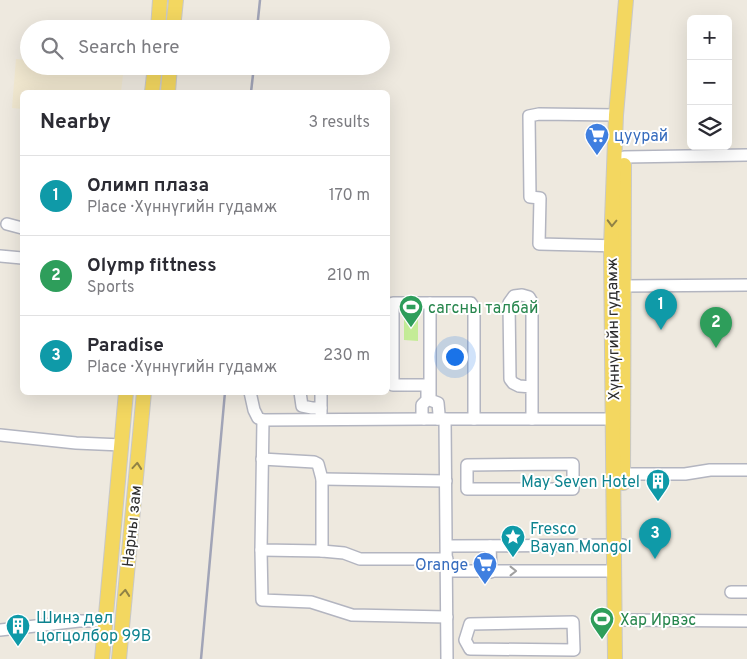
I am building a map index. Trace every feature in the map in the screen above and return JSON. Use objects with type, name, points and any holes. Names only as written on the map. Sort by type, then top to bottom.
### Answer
[{"type":"main road","points":[[159,20],[160,0]]},
{"type":"main road","points":[[174,20],[176,0]]},
{"type":"main road","name":"Хүннүгийн гудамж","points":[[624,659],[624,620],[619,544],[616,115],[626,0]]},
{"type":"main road","name":"Хүннүгийн гудамж","points":[[615,659],[614,571],[619,544],[623,477],[618,419],[623,286],[617,246],[634,0]]},
{"type":"main road","points":[[152,90],[154,75]]},
{"type":"main road","points":[[168,90],[169,75]]},
{"type":"main road","name":"Нарны зам","points":[[102,659],[126,395]]},
{"type":"main road","name":"Нарны зам","points":[[119,656],[144,395]]},
{"type":"main road","points":[[122,443],[127,438],[140,441]]},
{"type":"street","points":[[616,115],[538,114],[530,116],[530,197],[540,198],[538,244],[617,246]]},
{"type":"street","points":[[624,158],[747,155]]},
{"type":"street","points":[[7,224],[20,227]]},
{"type":"street","points":[[0,256],[20,258]]},
{"type":"street","points":[[623,286],[747,285]]},
{"type":"street","points":[[532,387],[513,384],[510,379],[509,303],[514,296],[522,295],[529,297],[532,302],[532,387],[532,419]]},
{"type":"street","points":[[424,419],[422,405],[427,400],[427,384],[393,384],[393,303],[471,303],[474,308],[474,419]]},
{"type":"street","points":[[430,303],[430,400],[438,403],[446,479],[447,659]]},
{"type":"street","points":[[251,395],[254,410],[258,418],[263,420],[618,419]]},
{"type":"street","points":[[300,395],[302,406],[321,408]]},
{"type":"street","points":[[321,395],[321,420]]},
{"type":"street","points":[[263,420],[262,600],[311,602],[352,615],[447,617]]},
{"type":"street","points":[[0,435],[76,443],[122,443]]},
{"type":"street","points":[[262,459],[314,462],[318,464],[322,479],[322,551]]},
{"type":"street","points":[[573,464],[573,489],[467,489],[467,476],[467,465],[573,464]]},
{"type":"street","points":[[623,477],[684,479],[710,470],[747,470]]},
{"type":"street","points":[[322,479],[446,479],[467,476]]},
{"type":"street","points":[[447,546],[619,544]]},
{"type":"street","points":[[490,546],[491,572]]},
{"type":"street","points":[[261,550],[322,551],[344,553],[360,559],[447,559]]},
{"type":"street","points":[[447,571],[614,571]]},
{"type":"street","points":[[731,592],[747,592]]},
{"type":"street","points":[[624,620],[747,620]]},
{"type":"street","points":[[0,630],[79,621],[106,621]]},
{"type":"street","points":[[573,622],[574,650],[470,649],[465,640],[470,624],[573,622]]},
{"type":"street","points":[[447,641],[465,640]]},
{"type":"shaded area","points":[[16,59],[20,59],[20,75],[123,75],[121,90],[20,90],[20,109],[12,108]]},
{"type":"green space","name":"сагсны талбай","points":[[404,316],[418,316],[418,341],[404,340]]},
{"type":"railway","points":[[258,20],[260,0]]},
{"type":"railway","points":[[251,90],[253,75]]},
{"type":"railway","points":[[201,659],[225,395]]},
{"type":"place","name":"цуурай","points":[[597,156]]},
{"type":"place","name":"сагсны талбай","points":[[411,328]]},
{"type":"place","name":"Олимп плаза","points":[[661,330]]},
{"type":"place","name":"Olymp fittness","points":[[716,348]]},
{"type":"place","name":"May Seven Hotel","points":[[658,502]]},
{"type":"place","name":"Fresco Bayan Mongol","points":[[513,558]]},
{"type":"place","name":"Paradise","points":[[655,559]]},
{"type":"place","name":"Orange","points":[[485,585]]},
{"type":"place","name":"Хар Ирвэс","points":[[602,640]]},
{"type":"place","name":"Шинэ дөл цогцолбор 99В","points":[[18,647]]}]
